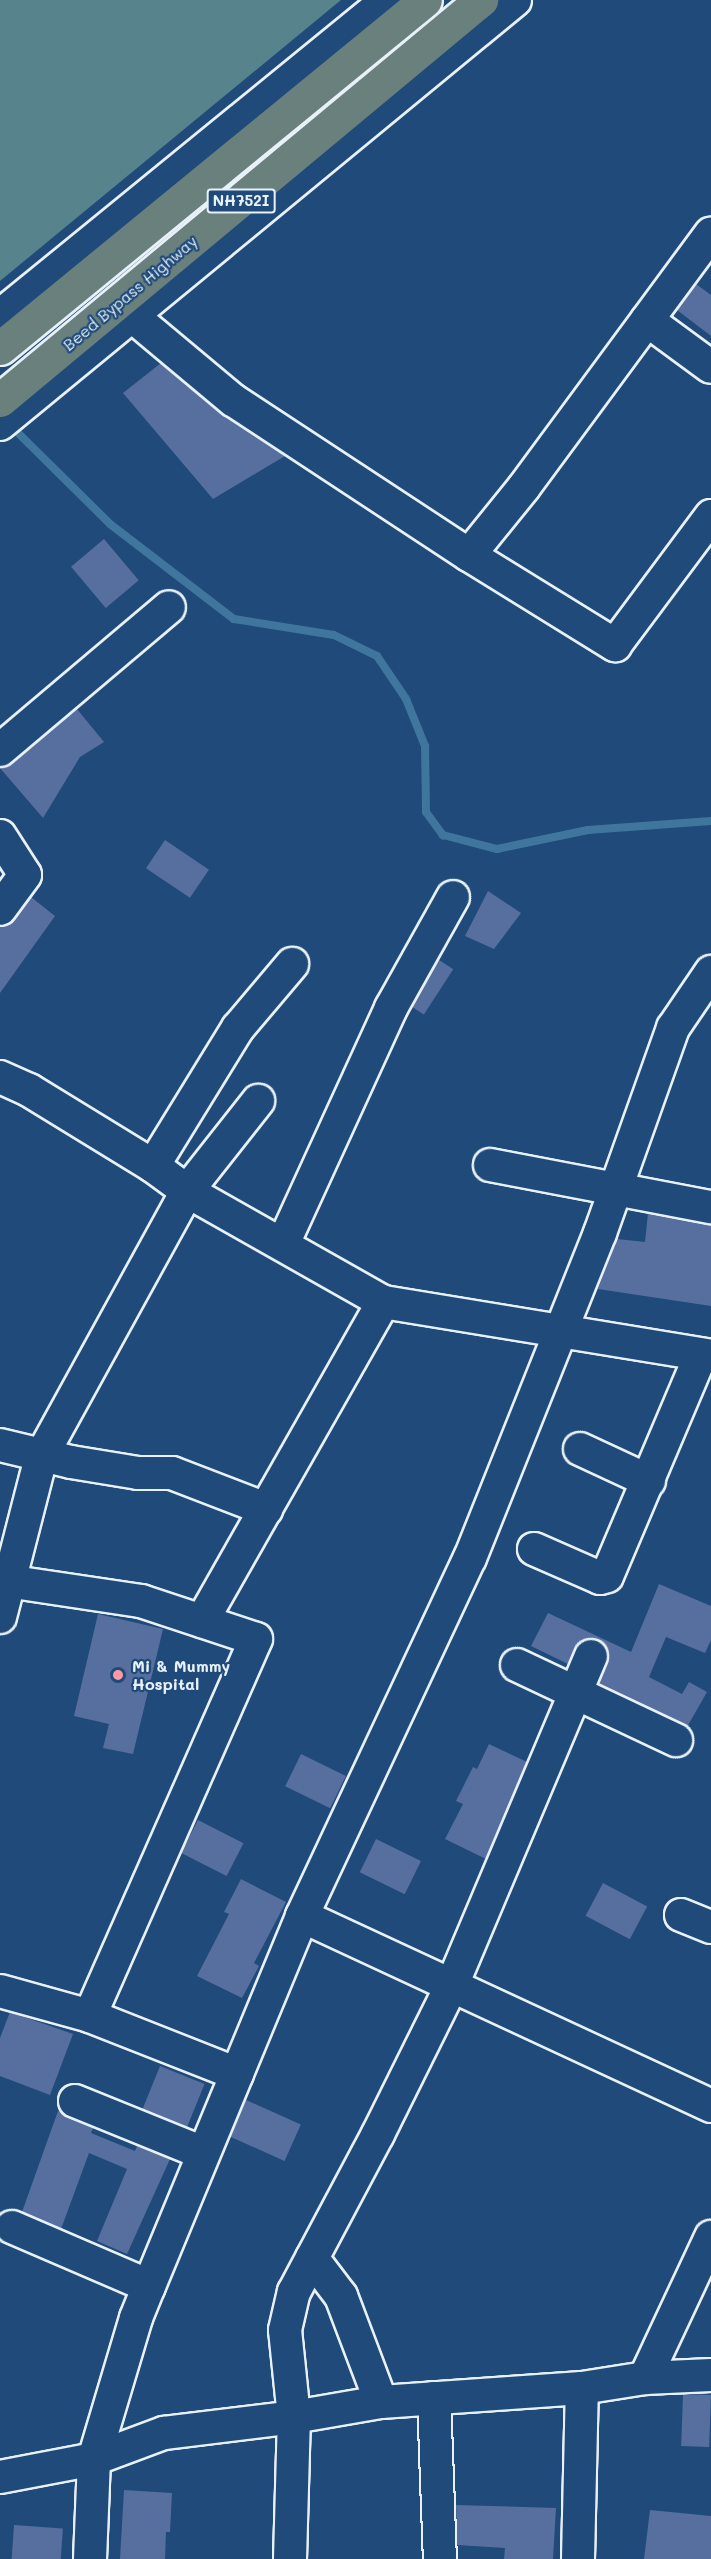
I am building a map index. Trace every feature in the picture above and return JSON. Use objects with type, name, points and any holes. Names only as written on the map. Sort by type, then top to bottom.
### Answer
[{"type":"highway","name":"NH752I","points":[[0,348],[124,231],[304,83],[425,0]]},
{"type":"highway","name":"Beed Bypass Highway","points":[[0,400],[125,309],[346,126],[481,0]]},
{"type":"street","points":[[304,83],[387,0]]},
{"type":"street","points":[[346,126],[515,0]]},
{"type":"street","points":[[0,316],[124,231]]},
{"type":"street","points":[[469,555],[524,488],[711,233]]},
{"type":"street","points":[[0,423],[125,309],[233,400],[469,555],[615,645],[711,516]]},
{"type":"street","points":[[647,320],[711,367]]},
{"type":"street","points":[[0,750],[169,607]]},
{"type":"street","points":[[0,836],[25,875],[0,909]]},
{"type":"street","points":[[283,1244],[391,1008],[453,897]]},
{"type":"street","points":[[153,1166],[238,1028],[292,964]]},
{"type":"street","points":[[90,2559],[94,2459],[136,2318],[302,1916],[470,1558],[562,1333],[673,1029],[700,1011],[711,972]]},
{"type":"street","points":[[0,1077],[29,1090],[153,1166],[188,1191],[383,1302],[706,1355],[607,1576],[600,1578],[534,1549]]},
{"type":"street","points":[[0,1617],[4,1580],[25,1525],[41,1456],[188,1191],[258,1101]]},
{"type":"street","points":[[490,1165],[711,1207]]},
{"type":"street","points":[[202,1621],[383,1302]]},
{"type":"street","points":[[0,1445],[41,1456],[138,1473],[172,1473],[266,1509]]},
{"type":"street","points":[[580,1449],[649,1481]]},
{"type":"street","points":[[4,1580],[141,1601],[256,1639],[90,2016]]},
{"type":"street","points":[[290,2559],[294,2417],[285,2330],[294,2292],[378,2134],[452,1985],[591,1656]]},
{"type":"street","points":[[517,1665],[676,1740]]},
{"type":"street","points":[[681,1915],[711,1927]]},
{"type":"street","points":[[302,1916],[711,2106]]},
{"type":"street","points":[[0,1991],[90,2016],[237,2074]]},
{"type":"street","points":[[75,2101],[203,2152]]},
{"type":"street","points":[[12,2227],[149,2286]]},
{"type":"street","points":[[645,2378],[711,2237]]},
{"type":"street","points":[[312,2259],[341,2296],[381,2402]]},
{"type":"street","points":[[0,2477],[94,2459],[164,2433],[294,2417],[381,2402],[582,2388],[645,2378],[711,2375]]},
{"type":"street","points":[[578,2559],[582,2388]]},
{"type":"street","points":[[434,2398],[440,2559]]},
{"type":"green space","points":[[0,0],[341,0],[0,281]]},
{"type":"building","points":[[696,284],[711,295],[711,336],[677,310]]},
{"type":"building","points":[[161,363],[221,414],[285,456],[213,499],[123,393]]},
{"type":"building","points":[[104,539],[139,580],[106,608],[71,567]]},
{"type":"building","points":[[77,709],[104,742],[80,757],[43,818],[0,768],[12,764]]},
{"type":"building","points":[[165,840],[209,870],[190,898],[146,868]]},
{"type":"building","points":[[488,891],[521,913],[494,949],[465,936]]},
{"type":"building","points":[[31,897],[55,916],[0,993],[0,927],[14,920]]},
{"type":"building","points":[[439,960],[453,969],[424,1015],[410,1005]]},
{"type":"building","points":[[648,1213],[711,1225],[711,1306],[598,1289],[617,1239],[645,1242]]},
{"type":"building","points":[[659,1584],[711,1606],[711,1640],[705,1653],[666,1637],[649,1677],[682,1694],[689,1682],[707,1692],[687,1727],[599,1684],[609,1654],[606,1646],[599,1640],[589,1638],[580,1642],[568,1664],[531,1646],[548,1613],[631,1652]]},
{"type":"building","points":[[98,1614],[163,1629],[133,1754],[103,1748],[109,1724],[74,1716]]},
{"type":"building","points":[[489,1744],[527,1762],[486,1859],[445,1839],[463,1804],[456,1801],[473,1767],[477,1769]]},
{"type":"building","points":[[301,1754],[346,1776],[330,1808],[285,1786]]},
{"type":"building","points":[[198,1820],[243,1843],[227,1876],[181,1853]]},
{"type":"building","points":[[376,1839],[421,1861],[405,1894],[360,1872]]},
{"type":"building","points":[[241,1879],[286,1902],[254,1963],[259,1966],[242,1998],[197,1976],[229,1914],[224,1912]]},
{"type":"building","points":[[603,1883],[647,1906],[630,1939],[586,1916]]},
{"type":"building","points":[[10,2012],[73,2034],[50,2095],[0,2076],[0,2038]]},
{"type":"building","points":[[160,2066],[205,2084],[187,2128],[142,2110]]},
{"type":"building","points":[[246,2100],[301,2124],[285,2161],[230,2137]]},
{"type":"building","points":[[58,2111],[93,2128],[91,2133],[135,2151],[137,2146],[170,2159],[127,2254],[97,2241],[127,2169],[89,2153],[61,2229],[22,2212]]},
{"type":"building","points":[[683,2394],[711,2395],[709,2447],[681,2446]]},
{"type":"building","points":[[124,2490],[172,2493],[170,2532],[166,2532],[165,2559],[120,2559]]},
{"type":"building","points":[[456,2505],[556,2508],[553,2559],[504,2559],[505,2548],[457,2545]]},
{"type":"building","points":[[650,2510],[711,2516],[711,2559],[644,2559]]},
{"type":"building","points":[[14,2525],[63,2528],[61,2559],[12,2559]]},
{"type":"waterway","points":[[9,424],[110,524],[234,619],[334,635],[377,656],[406,699],[425,746],[426,812],[443,835],[497,849],[588,830],[711,821]]},
{"type":"place","name":"Mi & Mummy Hospital","points":[[118,1675]]}]
